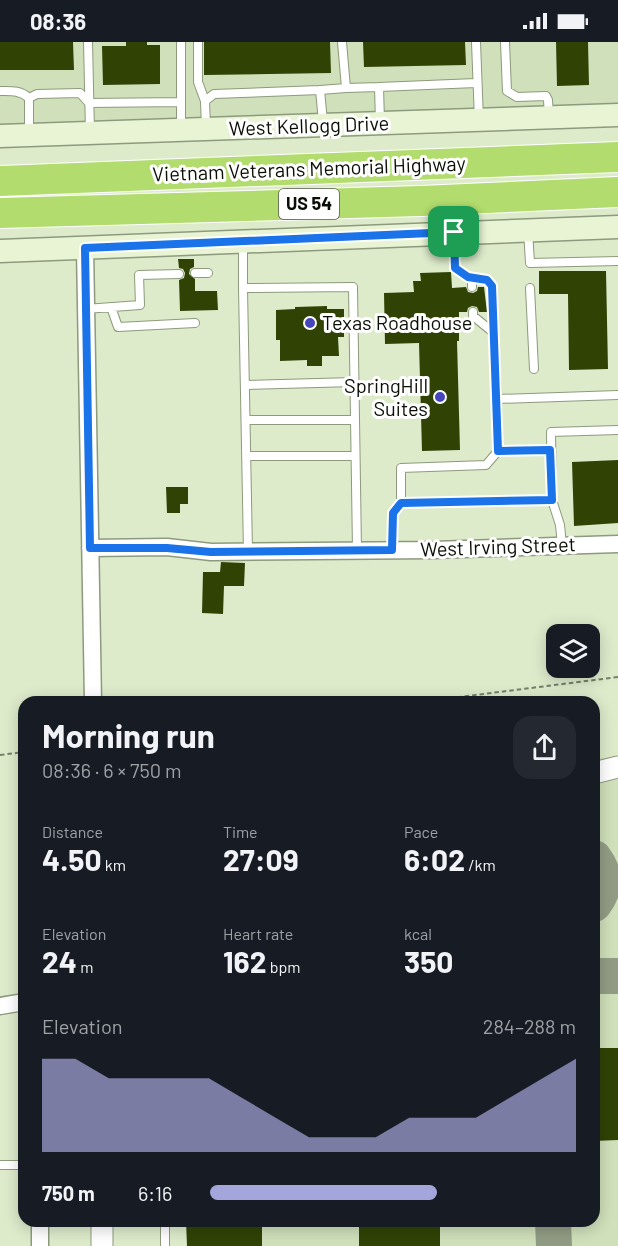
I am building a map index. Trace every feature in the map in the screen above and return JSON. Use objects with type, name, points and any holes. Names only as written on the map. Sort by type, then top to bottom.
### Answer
[{"type":"highway","name":"Vietnam Veterans Memorial Highway","points":[[0,181],[618,157]]},
{"type":"highway","points":[[0,165],[173,175]]},
{"type":"highway","name":"Vietnam Veterans Memorial Highway","points":[[0,213],[421,201],[618,192]]},
{"type":"main road","name":"West Kellogg Drive","points":[[0,136],[618,115]]},
{"type":"main road","points":[[0,250],[618,227]]},
{"type":"street","points":[[85,248],[93,696]]},
{"type":"street","name":"West Irving Street","points":[[90,548],[167,548],[211,552],[248,552],[618,544]]},
{"type":"street","points":[[600,771],[618,767]]},
{"type":"street","points":[[0,1006],[18,1003]]},
{"type":"street","points":[[40,1227],[40,1246]]},
{"type":"street","points":[[102,1227],[102,1246]]},
{"type":"lane","points":[[88,42],[90,134]]},
{"type":"lane","points":[[181,42],[181,131]]},
{"type":"lane","points":[[198,42],[198,82],[205,101],[206,130]]},
{"type":"lane","points":[[342,42],[346,88]]},
{"type":"lane","points":[[476,42],[479,120]]},
{"type":"lane","points":[[505,42],[507,90],[517,97],[546,96],[549,118]]},
{"type":"lane","points":[[205,101],[214,94],[476,83]]},
{"type":"lane","points":[[379,87],[380,124]]},
{"type":"lane","points":[[320,90],[323,126]]},
{"type":"lane","points":[[0,91],[24,93],[28,98],[29,135]]},
{"type":"lane","points":[[28,98],[37,94],[80,93],[89,103],[181,102]]},
{"type":"lane","points":[[528,230],[530,267],[618,261]]},
{"type":"lane","points":[[392,550],[393,513],[401,503],[401,468],[486,465],[498,451],[492,286],[487,280],[472,277],[455,268],[454,232]]},
{"type":"lane","points":[[243,241],[248,552]]},
{"type":"lane","points":[[195,273],[208,273]]},
{"type":"lane","points":[[85,309],[141,304],[139,276],[179,274]]},
{"type":"lane","points":[[472,277],[472,287]]},
{"type":"lane","points":[[243,288],[353,287],[357,550]]},
{"type":"lane","points":[[530,288],[534,369]]},
{"type":"lane","points":[[111,307],[118,327],[195,323]]},
{"type":"lane","points":[[473,312],[473,316],[494,333]]},
{"type":"lane","points":[[245,385],[354,382]]},
{"type":"lane","points":[[497,399],[618,395]]},
{"type":"lane","points":[[246,420],[355,420]]},
{"type":"lane","points":[[562,545],[560,525],[552,500],[551,432],[618,430]]},
{"type":"lane","points":[[498,451],[550,450]]},
{"type":"lane","points":[[246,456],[355,456]]},
{"type":"lane","points":[[401,503],[552,500]]},
{"type":"lane","points":[[0,1165],[18,1165]]},
{"type":"lane","points":[[165,1227],[165,1246]]},
{"type":"path","points":[[468,696],[618,677]]},
{"type":"path","points":[[0,755],[18,753]]},
{"type":"shaded area","points":[[0,42],[618,42],[618,114],[0,136]]},
{"type":"shaded area","points":[[600,758],[618,758],[618,1246],[246,1246],[246,1227],[600,1227]]},
{"type":"building","points":[[0,42],[73,42],[74,70],[0,70]]},
{"type":"building","points":[[126,42],[147,42],[147,45],[160,45],[160,84],[103,85],[102,46],[126,46]]},
{"type":"building","points":[[204,42],[330,42],[331,73],[204,75]]},
{"type":"building","points":[[363,42],[465,42],[466,65],[364,67]]},
{"type":"building","points":[[556,42],[588,42],[589,85],[557,86]]},
{"type":"building","points":[[178,259],[194,259],[194,267],[190,269],[189,274],[195,279],[195,291],[217,291],[218,310],[180,311],[179,280],[184,278],[185,273],[179,268]]},
{"type":"building","points":[[539,271],[606,271],[608,369],[569,370],[568,294],[539,294]]},
{"type":"building","name":"SpringHill Suites","points":[[451,272],[452,288],[466,287],[468,292],[473,293],[478,287],[484,287],[487,312],[479,312],[477,307],[472,306],[467,312],[459,312],[459,341],[457,341],[460,450],[422,451],[419,343],[385,344],[384,293],[414,292],[413,281],[421,281],[420,273]]},
{"type":"building","name":"Texas Roadhouse","points":[[327,306],[327,309],[344,309],[344,337],[338,337],[339,356],[322,356],[322,366],[307,366],[307,360],[280,361],[280,340],[276,340],[276,310]]},
{"type":"building","points":[[618,460],[618,523],[574,526],[572,462]]},
{"type":"building","points":[[166,487],[188,487],[188,504],[180,504],[180,513],[167,513]]},
{"type":"building","points":[[221,562],[245,563],[244,586],[224,586],[223,614],[202,613],[203,572],[220,572]]},
{"type":"building","points":[[600,1048],[618,1048],[618,1140],[600,1141]]},
{"type":"building","points":[[186,1227],[262,1227],[262,1246],[187,1246]]},
{"type":"building","points":[[359,1227],[440,1227],[440,1246],[359,1246]]},
{"type":"taxiway","points":[[600,868],[603,881],[600,894]]},
{"type":"taxiway","points":[[600,976],[618,976]]},
{"type":"taxiway","points":[[553,1227],[554,1246]]},
{"type":"place","name":"Texas Roadhouse","points":[[310,323]]},
{"type":"place","name":"SpringHill Suites","points":[[440,397]]},
{"type":"route","points":[[454,232],[455,268],[468,277],[487,280],[492,286],[498,451],[550,450],[552,500],[401,503],[393,513],[392,550],[211,552],[167,548],[90,548],[85,248],[454,232]]}]
